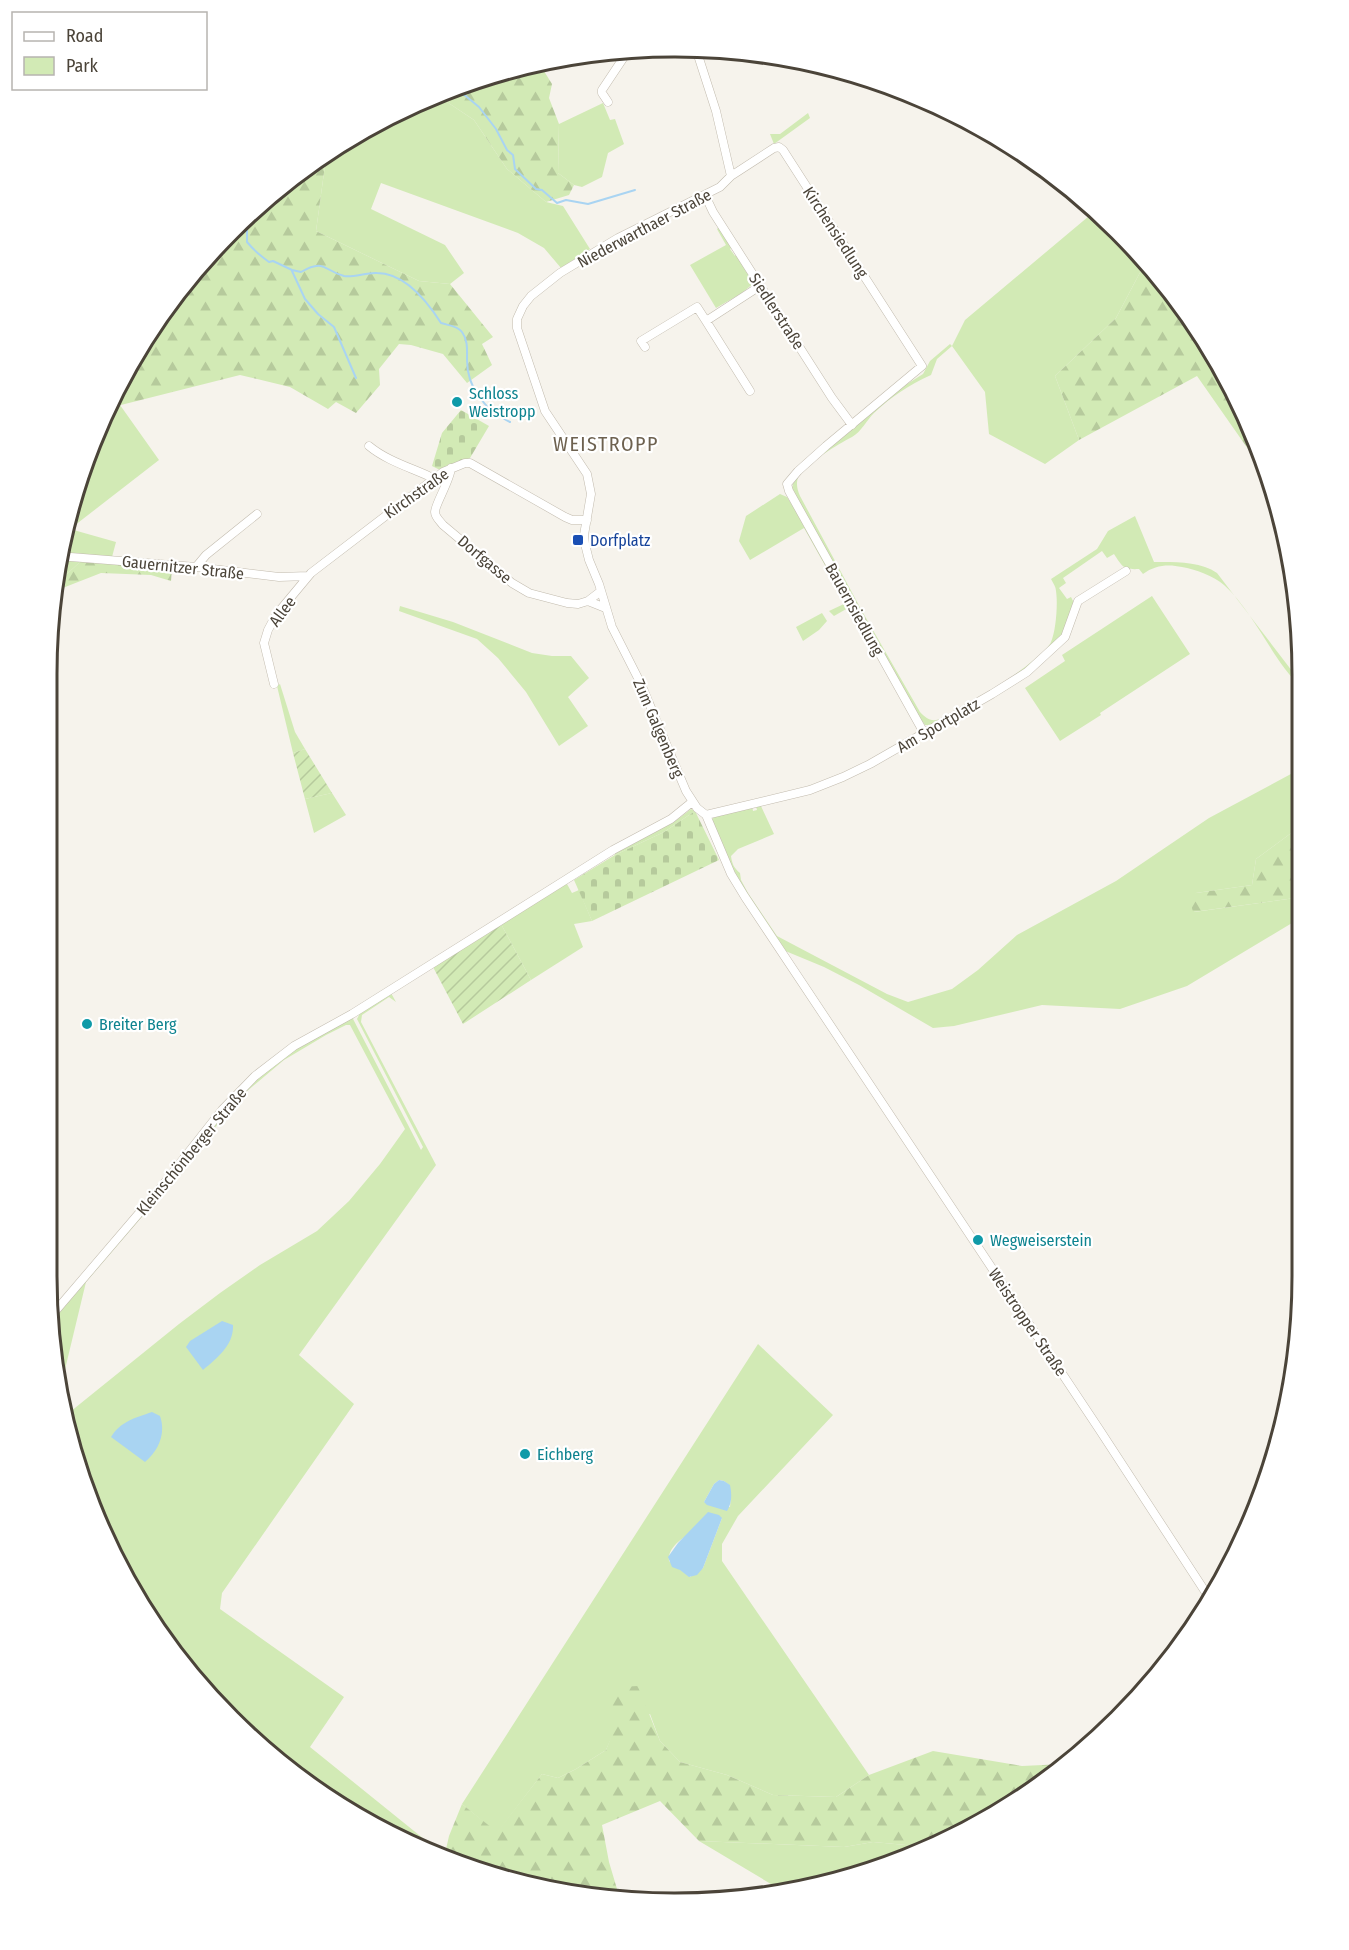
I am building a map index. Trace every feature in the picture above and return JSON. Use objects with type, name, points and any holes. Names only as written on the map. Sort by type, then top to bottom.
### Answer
[{"type":"street","points":[[699,58],[716,111],[731,176]]},
{"type":"street","points":[[608,102],[602,90],[623,59]]},
{"type":"street","name":"Kirchensiedlung","points":[[731,176],[774,148],[779,147],[783,150],[922,366],[852,425]]},
{"type":"street","name":"Niederwarthaer Straße","points":[[587,520],[591,494],[587,474],[546,411],[518,335],[517,319],[523,306],[539,288],[591,253],[720,187],[731,176]]},
{"type":"street","name":"Siedlerstraße","points":[[705,195],[713,212],[760,286],[852,425]]},
{"type":"street","points":[[706,321],[760,286]]},
{"type":"street","points":[[645,347],[641,341],[697,307],[750,391]]},
{"type":"street","name":"Bauernsiedlung","points":[[852,425],[798,471],[787,484],[924,733]]},
{"type":"street","points":[[369,446],[381,456],[433,478]]},
{"type":"street","name":"Kirchstraße","points":[[308,576],[433,478],[465,463],[470,463],[565,517],[572,520],[587,520]]},
{"type":"street","name":"Dorfgasse","points":[[451,468],[445,489],[435,509],[436,516],[443,525],[517,586],[540,596],[567,603],[578,604],[588,601],[606,606]]},
{"type":"street","points":[[196,567],[206,555],[257,514]]},
{"type":"street","name":"Zum Galgenberg","points":[[587,520],[584,535],[587,552],[612,627],[641,684],[692,801],[706,815],[731,874],[745,897]]},
{"type":"street","name":"Gauernitzer Straße","points":[[69,557],[196,567],[279,577],[308,576]]},
{"type":"street","name":"Am Sportplatz","points":[[706,815],[810,790],[870,764],[992,694],[1040,662],[1065,637],[1078,602],[1126,571]]},
{"type":"street","name":"Allee","points":[[274,684],[264,643],[266,636],[276,615],[308,576]]},
{"type":"street","points":[[588,601],[601,591]]},
{"type":"street","name":"Kleinschönberger Straße","points":[[58,1308],[242,1088],[294,1047],[352,1014],[613,850],[671,819],[692,801]]},
{"type":"street","name":"Weistropper Straße","points":[[745,897],[1205,1591]]},
{"type":"green space","points":[[544,71],[552,84],[549,98],[559,124],[558,173],[574,185],[569,195],[546,202],[507,169],[474,120],[446,101],[515,78]]},
{"type":"green space","points":[[446,101],[474,120],[507,169],[546,202],[563,206],[590,249],[561,268],[544,248],[518,233],[381,183],[371,209],[445,245],[464,273],[450,284],[419,281],[316,231],[325,166],[401,121]]},
{"type":"green space","points":[[603,103],[610,120],[615,119],[624,144],[608,153],[602,177],[582,187],[574,185],[558,173],[559,124]]},
{"type":"green space","points":[[808,113],[810,118],[774,144],[770,134],[780,134]]},
{"type":"green space","points":[[325,166],[316,231],[419,281],[450,284],[493,337],[482,344],[492,365],[467,383],[443,354],[399,344],[379,369],[380,385],[356,413],[336,402],[328,409],[290,387],[240,375],[119,405],[161,331],[210,267],[267,210]]},
{"type":"green space","points":[[1089,216],[1141,270],[1116,318],[1055,376],[1079,440],[1045,464],[989,434],[985,392],[952,346],[965,320]]},
{"type":"green space","points":[[719,227],[732,247],[730,249],[735,256],[737,254],[755,282],[742,293],[716,308],[690,265],[726,245],[717,229]]},
{"type":"green space","points":[[1141,270],[1188,331],[1209,366],[1228,401],[1250,452],[1197,376],[1079,440],[1055,376],[1116,318]]},
{"type":"green space","points":[[950,344],[952,346],[937,359],[931,375],[887,401],[855,435],[810,464],[800,474],[797,482],[800,496],[920,712],[929,719],[936,720],[969,705],[933,725],[925,725],[792,489],[794,479],[799,473],[896,391],[923,374],[930,361]]},
{"type":"green space","points":[[119,405],[159,460],[76,524],[90,476]]},
{"type":"green space","points":[[461,410],[489,426],[470,458],[440,470],[432,466],[442,433]]},
{"type":"green space","points":[[780,494],[787,497],[806,527],[849,605],[848,608],[834,616],[829,611],[846,603],[804,528],[750,560],[739,541],[746,516]]},
{"type":"green space","points":[[1135,516],[1154,562],[1203,566],[1217,573],[1234,596],[1220,582],[1198,571],[1167,566],[1157,567],[1143,574],[1139,569],[1129,569],[1124,566],[1114,554],[1107,558],[1102,551],[1063,578],[1066,583],[1059,588],[1067,599],[1071,597],[1074,603],[1063,636],[1014,679],[980,698],[1033,661],[1051,642],[1057,603],[1056,590],[1051,579],[1097,549],[1108,531]]},
{"type":"green space","points":[[74,530],[116,542],[112,557],[69,554]]},
{"type":"green space","points":[[68,560],[81,561],[67,574]]},
{"type":"green space","points":[[81,561],[172,568],[171,581],[151,575],[101,573],[63,588],[67,574]]},
{"type":"green space","points":[[1152,596],[1190,654],[1060,741],[1025,688],[1065,661],[1062,655]]},
{"type":"green space","points":[[400,606],[453,622],[532,653],[571,656],[589,678],[568,697],[588,726],[559,746],[526,692],[498,658],[477,639],[399,611]]},
{"type":"green space","points":[[822,613],[827,621],[803,641],[796,627]]},
{"type":"green space","points":[[1250,616],[1292,671],[1292,678]]},
{"type":"green space","points":[[280,684],[295,732],[305,749],[293,753],[277,686]]},
{"type":"green space","points":[[305,749],[332,793],[305,799],[293,753]]},
{"type":"green space","points":[[1292,773],[1292,832],[1256,859],[1252,885],[1196,893],[1194,912],[1292,898],[1292,923],[1187,986],[1120,1009],[1042,1005],[954,1026],[933,1028],[859,985],[783,950],[733,871],[712,819],[717,815],[752,806],[753,811],[757,810],[756,806],[760,804],[774,834],[738,849],[731,856],[748,893],[777,936],[887,994],[908,1002],[952,989],[978,970],[1017,935],[1116,881],[1209,818]]},
{"type":"green space","points":[[332,793],[346,815],[314,833],[305,799]]},
{"type":"green space","points":[[691,809],[695,811],[664,832],[615,855],[614,853],[678,819]]},
{"type":"green space","points":[[695,811],[719,860],[592,921],[574,880],[615,855],[664,832]]},
{"type":"green space","points":[[1292,832],[1292,898],[1193,912],[1190,900],[1196,893],[1252,885],[1256,859]]},
{"type":"green space","points":[[567,884],[572,893],[579,890],[592,921],[574,924],[583,947],[531,980],[501,924]]},
{"type":"green space","points":[[501,924],[531,980],[463,1024],[433,967]]},
{"type":"green space","points":[[391,993],[396,1002],[389,997],[362,1015],[361,1022],[436,1165],[299,1355],[354,1404],[222,1593],[220,1609],[344,1697],[310,1747],[426,1840],[331,1789],[267,1740],[210,1683],[161,1619],[121,1549],[90,1474],[72,1410],[220,1293],[260,1265],[317,1231],[349,1201],[380,1164],[405,1129],[350,1025],[326,1035],[284,1060],[246,1092],[86,1282],[65,1371],[58,1316],[58,1311],[244,1090],[294,1049],[352,1017],[421,1150],[423,1147],[357,1019],[360,1013]]},
{"type":"green space","points":[[758,1344],[833,1415],[738,1516],[722,1544],[722,1561],[869,1775],[836,1797],[773,1795],[727,1775],[680,1762],[660,1741],[650,1714],[616,1727],[606,1750],[576,1769],[558,1778],[542,1774],[497,1833],[462,1804]],"holes":[[[719,1480],[729,1485],[730,1507],[704,1502],[714,1484]],[[722,1518],[703,1568],[690,1577],[669,1561],[670,1553],[680,1540]]]},
{"type":"green space","points":[[638,1686],[660,1741],[680,1762],[727,1775],[773,1795],[836,1797],[869,1775],[933,1751],[1022,1766],[1050,1765],[1018,1789],[983,1810],[912,1846],[873,1842],[844,1847],[699,1841],[660,1801],[602,1825],[617,1890],[554,1881],[515,1872],[446,1849],[462,1804],[497,1832],[542,1774],[558,1778],[606,1750],[615,1727],[607,1712],[619,1687]]},
{"type":"green space","points":[[699,1841],[844,1847],[873,1842],[912,1846],[834,1872],[773,1885]]},
{"type":"water","points":[[222,1321],[233,1325],[231,1339],[224,1350],[203,1370],[186,1347],[190,1341]]},
{"type":"water","points":[[152,1412],[160,1416],[162,1435],[154,1452],[145,1462],[111,1437],[124,1424]]},
{"type":"water","points":[[719,1480],[730,1485],[731,1498],[727,1511],[704,1502],[714,1484]]},
{"type":"water","points":[[708,1512],[722,1518],[703,1568],[697,1575],[689,1577],[672,1567],[668,1557],[678,1543]]},
{"type":"waterway","points":[[464,94],[479,107],[496,129],[507,150],[513,155],[515,169],[536,189],[542,190],[557,203],[566,200],[588,204],[635,190]]},
{"type":"waterway","points":[[247,229],[247,242],[257,252],[269,262],[273,261],[292,270],[301,272],[320,266],[344,276],[387,274],[406,283],[422,298],[441,323],[455,327],[462,332],[466,342],[470,380],[474,389],[485,404],[510,422]]},
{"type":"waterway","points":[[292,271],[305,299],[334,327],[356,378]]},
{"type":"place","name":"Schloss Weistropp","points":[[457,402]]},
{"type":"place","name":"Dorfplatz","points":[[578,540]]},
{"type":"place","name":"Breiter Berg","points":[[87,1024]]},
{"type":"place","name":"Wegweiserstein","points":[[978,1240]]},
{"type":"place","name":"Eichberg","points":[[525,1454]]},
{"type":"district","name":"WEISTROPP","points":[[606,444]]}]
